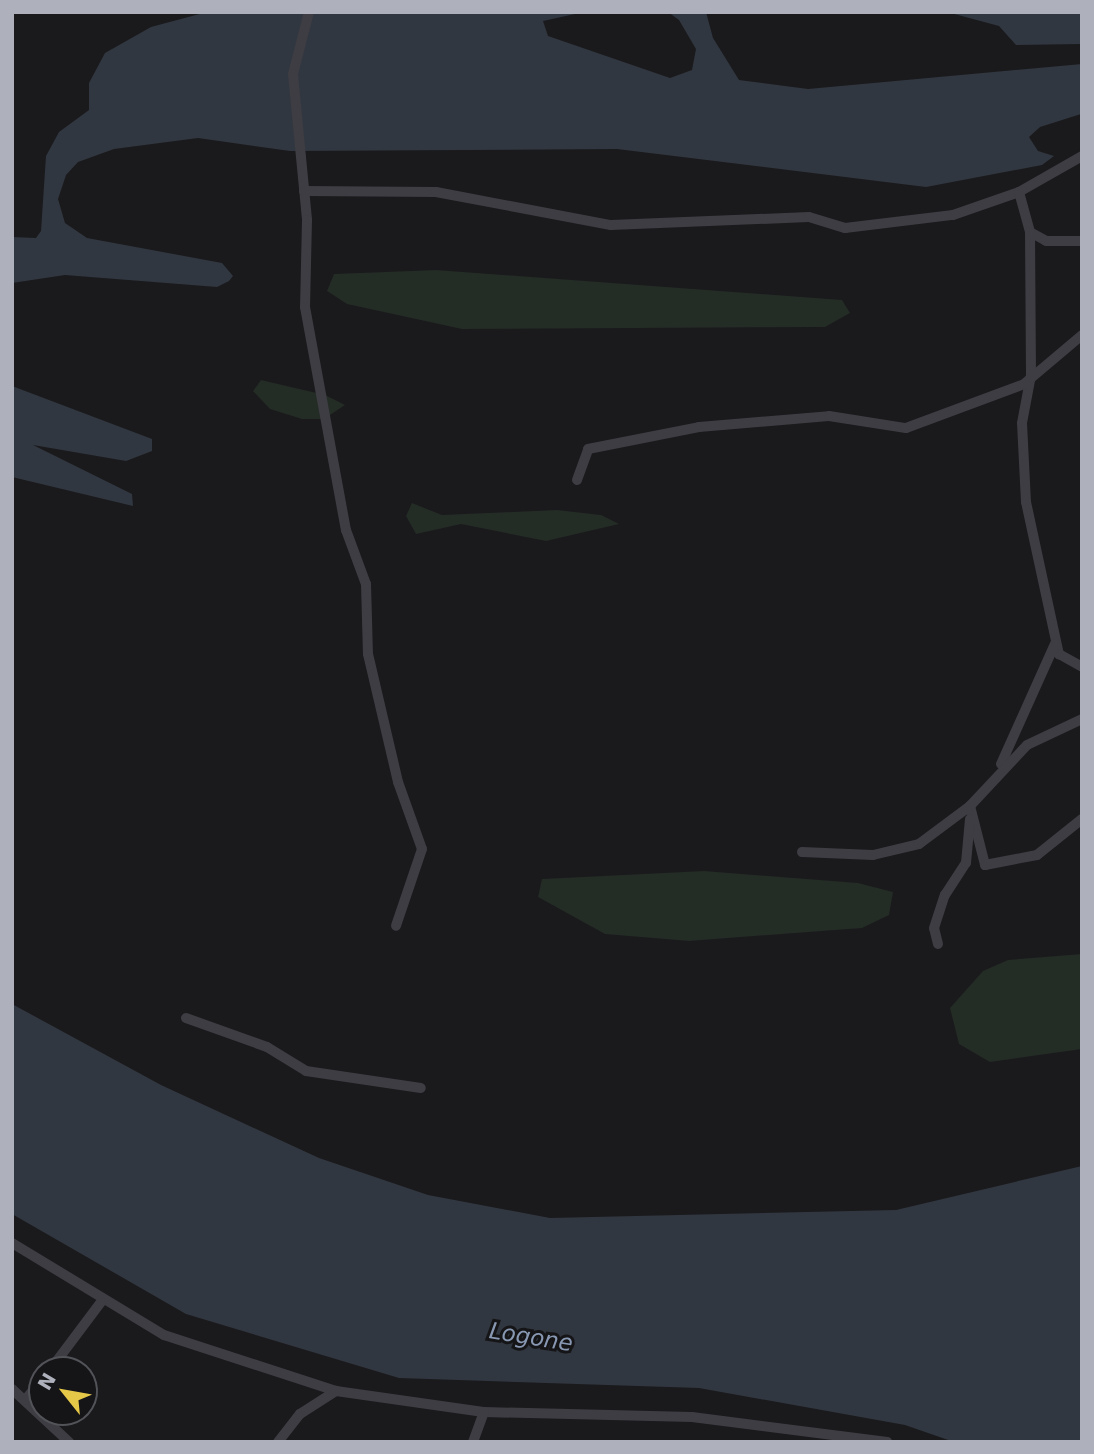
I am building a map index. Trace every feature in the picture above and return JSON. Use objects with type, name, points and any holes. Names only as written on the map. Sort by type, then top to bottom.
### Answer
[{"type":"street","points":[[309,12],[293,74],[304,191],[305,307],[346,530],[366,584],[368,654],[398,782],[422,849],[396,926]]},
{"type":"street","points":[[304,191],[436,192],[611,225],[809,217],[845,228],[896,226],[1019,192],[1082,156]]},
{"type":"street","points":[[1019,192],[1030,232],[1031,376],[1022,423],[1025,491],[1055,644],[1059,654],[1082,667]]},
{"type":"street","points":[[1030,232],[1046,241],[1082,241]]},
{"type":"street","points":[[577,480],[589,449],[776,419],[829,416],[906,428],[962,411],[1031,376],[1082,335]]},
{"type":"street","points":[[998,773],[1055,644]]},
{"type":"street","points":[[802,852],[904,850],[933,837],[970,806],[1027,744],[1082,719]]},
{"type":"street","points":[[938,944],[934,928],[945,895],[966,863],[970,806]]},
{"type":"street","points":[[970,818],[985,865],[1037,855],[1082,819]]},
{"type":"street","points":[[186,1018],[258,1043],[306,1071],[421,1088]]},
{"type":"street","points":[[12,1242],[102,1302],[207,1352],[336,1391],[484,1412],[692,1417],[887,1442]]},
{"type":"street","points":[[61,1356],[102,1302]]},
{"type":"street","points":[[12,1389],[69,1442]]},
{"type":"street","points":[[278,1442],[300,1414],[336,1391]]},
{"type":"street","points":[[25,1400],[28,1396]]},
{"type":"street","points":[[473,1442],[484,1412]]},
{"type":"shaded area","points":[[436,270],[842,300],[850,313],[825,327],[462,329],[347,304],[327,291],[334,274]]},
{"type":"shaded area","points":[[261,380],[325,395],[345,405],[324,419],[302,419],[270,409],[253,391]]},
{"type":"shaded area","points":[[412,503],[442,515],[557,510],[601,515],[619,524],[546,541],[461,524],[416,534],[406,516]]},
{"type":"shaded area","points":[[704,871],[858,883],[893,892],[889,915],[862,928],[689,941],[605,934],[538,897],[542,879]]},
{"type":"shaded area","points":[[1082,954],[1082,1049],[990,1062],[959,1044],[950,1008],[983,971],[1008,960]]},
{"type":"water","points":[[207,12],[584,12],[543,21],[548,36],[670,78],[692,70],[696,49],[679,20],[668,12],[706,12],[713,38],[739,80],[808,89],[1082,64],[1081,114],[1040,127],[1029,137],[1038,151],[1054,156],[1042,165],[926,187],[617,149],[290,151],[198,138],[114,149],[78,162],[66,175],[58,199],[65,223],[87,238],[222,263],[233,276],[217,287],[65,275],[12,283],[12,237],[36,238],[41,231],[46,156],[59,132],[89,110],[89,83],[105,53],[151,27]]},
{"type":"water","points":[[947,12],[1082,12],[1082,44],[1016,45],[999,26]]},
{"type":"water","points":[[12,386],[152,439],[152,451],[126,461],[33,445],[132,494],[133,506],[12,477]]},
{"type":"water","name":"Logone","points":[[12,1004],[161,1085],[319,1158],[428,1195],[550,1218],[896,1210],[1082,1166],[1082,1442],[954,1442],[905,1425],[699,1388],[399,1378],[186,1314],[12,1214]]}]
